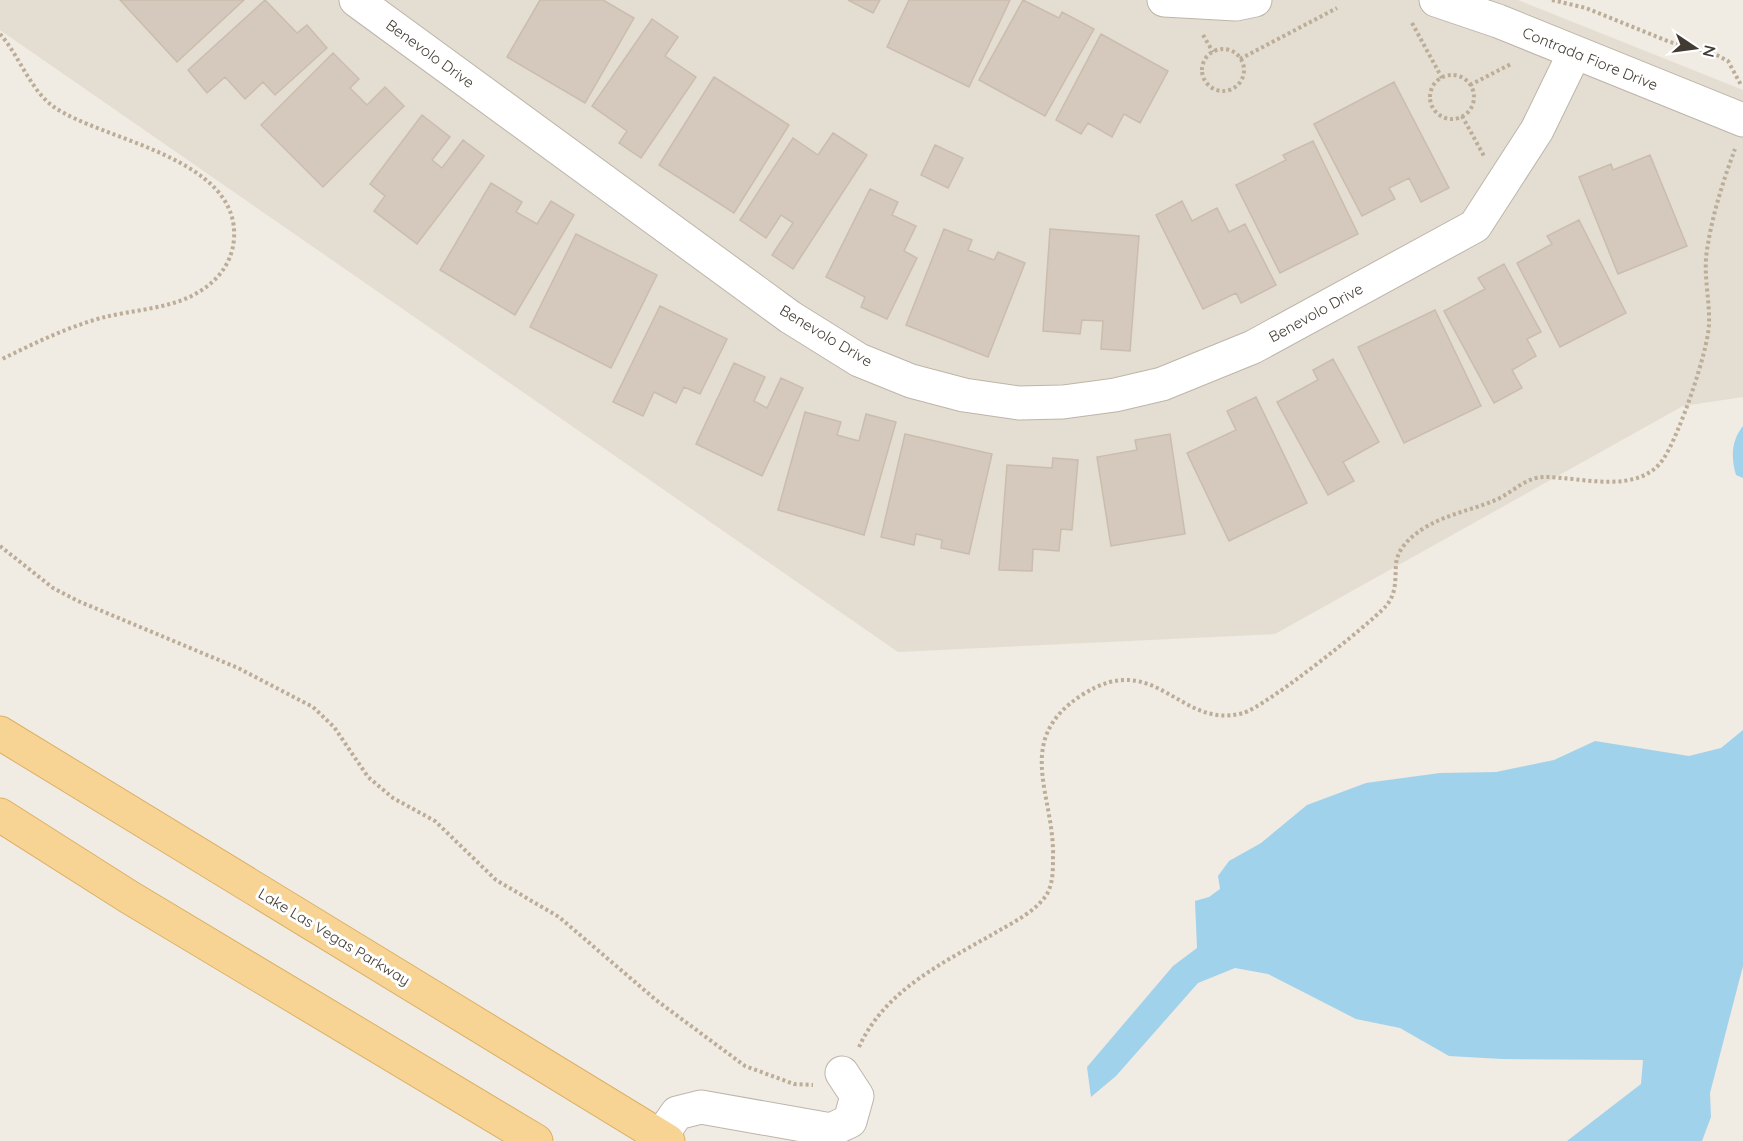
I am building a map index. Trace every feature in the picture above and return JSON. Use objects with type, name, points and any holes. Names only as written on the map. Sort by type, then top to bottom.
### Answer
[{"type":"main road","name":"Lake Las Vegas Parkway","points":[[0,733],[665,1139]]},
{"type":"main road","points":[[0,815],[129,897],[536,1141]]},
{"type":"street","name":"Benevolo Drive","points":[[356,0],[790,317],[859,360],[911,381],[964,395],[1019,403],[1063,402],[1115,395],[1162,384],[1253,347],[1475,226],[1537,130],[1574,54]]},
{"type":"street","points":[[1164,0],[1236,4],[1255,0]]},
{"type":"street","name":"Contrada Fiore Drive","points":[[1436,0],[1498,21],[1574,54],[1742,112]]},
{"type":"street","points":[[665,1139],[677,1113],[701,1107],[831,1130],[850,1121],[857,1096],[842,1073]]},
{"type":"path","points":[[0,546],[53,588],[78,601],[228,664],[314,707],[334,727],[368,777],[380,788],[435,820],[496,880],[559,917],[656,1000],[745,1066],[794,1084],[822,1085],[842,1073],[874,1017],[917,979],[1015,921],[1045,896],[1051,884],[1053,850],[1042,780],[1042,745],[1056,718],[1078,697],[1108,681],[1132,679],[1147,682],[1202,710],[1221,715],[1243,713],[1284,688],[1388,604],[1398,575],[1396,564],[1400,553],[1407,542],[1418,532],[1435,522],[1496,500],[1527,481],[1542,477],[1622,481],[1637,479],[1652,472],[1663,459],[1704,357],[1709,324],[1705,263],[1707,246],[1721,186],[1736,144],[1742,112],[1736,71],[1728,61],[1713,53],[1670,42],[1586,8],[1552,0]]},
{"type":"path","points":[[1240,59],[1337,8]]},
{"type":"path","points":[[1407,14],[1442,78]]},
{"type":"path","points":[[1199,28],[1213,52]]},
{"type":"path","points":[[0,34],[53,106],[168,156],[209,184],[223,200],[232,221],[234,234],[230,257],[217,279],[194,295],[81,324],[0,360]]},
{"type":"path","points":[[1227,50],[1240,59],[1243,69],[1240,82],[1229,90],[1215,90],[1204,81],[1202,75],[1204,61],[1213,52],[1227,50]]},
{"type":"path","points":[[1470,85],[1511,64]]},
{"type":"path","points":[[1455,75],[1462,77],[1470,85],[1473,102],[1471,108],[1462,116],[1446,118],[1434,110],[1432,89],[1442,78],[1455,75]]},
{"type":"path","points":[[1462,116],[1484,157]]},
{"type":"shaded area","points":[[0,0],[1518,0],[1743,90],[1743,397],[1683,406],[1275,634],[898,652],[0,30]]},
{"type":"water","points":[[1743,426],[1743,478],[1736,475],[1733,456],[1736,438]]},
{"type":"water","points":[[1743,730],[1743,966],[1710,1093],[1711,1117],[1702,1141],[1567,1141],[1641,1084],[1643,1060],[1502,1059],[1449,1056],[1400,1028],[1356,1019],[1268,974],[1235,968],[1198,983],[1116,1076],[1091,1097],[1087,1067],[1173,966],[1197,948],[1195,901],[1209,897],[1220,889],[1218,876],[1229,861],[1261,843],[1307,805],[1366,783],[1440,773],[1496,772],[1554,760],[1595,741],[1689,756],[1721,748]]},
{"type":"building","points":[[120,0],[244,0],[177,62]]},
{"type":"building","points":[[265,0],[297,33],[307,25],[327,48],[275,95],[263,82],[245,99],[225,77],[207,93],[188,70]]},
{"type":"building","points":[[540,0],[603,0],[634,18],[585,103],[507,57]]},
{"type":"building","points":[[848,0],[880,0],[873,13]]},
{"type":"building","points":[[909,0],[1010,0],[969,87],[887,47]]},
{"type":"building","points":[[1023,0],[1059,18],[1062,12],[1094,29],[1045,116],[979,80]]},
{"type":"building","points":[[652,19],[678,37],[665,56],[696,77],[641,158],[619,143],[627,131],[592,106]]},
{"type":"building","points":[[1101,34],[1168,71],[1140,123],[1124,114],[1112,137],[1088,123],[1081,134],[1056,120]]},
{"type":"building","points":[[333,53],[359,79],[350,88],[367,105],[385,87],[404,106],[323,187],[261,125]]},
{"type":"building","points":[[714,77],[789,125],[734,213],[659,165]]},
{"type":"building","points":[[1394,82],[1449,188],[1421,202],[1409,178],[1389,188],[1395,199],[1362,216],[1314,124]]},
{"type":"building","points":[[422,115],[450,137],[432,160],[442,168],[463,140],[484,156],[417,244],[374,211],[385,196],[370,184]]},
{"type":"building","points":[[833,133],[867,155],[793,269],[772,255],[793,223],[781,215],[766,238],[740,220],[793,138],[818,155]]},
{"type":"building","points":[[1313,141],[1358,234],[1280,273],[1236,185],[1286,160],[1283,155]]},
{"type":"building","points":[[935,145],[963,158],[948,188],[921,175]]},
{"type":"building","points":[[1650,155],[1687,246],[1618,274],[1579,177],[1611,164],[1613,170]]},
{"type":"building","points":[[491,183],[522,202],[516,212],[537,224],[551,201],[574,215],[515,315],[440,270]]},
{"type":"building","points":[[870,189],[898,202],[892,215],[916,226],[904,251],[917,258],[887,319],[861,307],[865,297],[826,277]]},
{"type":"building","points":[[1182,201],[1192,221],[1217,208],[1229,232],[1245,224],[1276,285],[1241,303],[1236,293],[1203,309],[1156,215]]},
{"type":"building","points":[[1579,220],[1626,313],[1560,347],[1517,263],[1552,244],[1547,236]]},
{"type":"building","points":[[944,229],[972,240],[968,250],[994,260],[998,252],[1025,263],[988,357],[906,325]]},
{"type":"building","points":[[1050,229],[1139,236],[1130,351],[1101,349],[1103,321],[1082,320],[1080,334],[1043,331]]},
{"type":"building","points":[[576,234],[657,275],[611,368],[530,327]]},
{"type":"building","points":[[1504,264],[1541,332],[1527,339],[1536,356],[1512,370],[1522,388],[1494,403],[1444,311],[1485,289],[1478,278]]},
{"type":"building","points":[[660,306],[727,339],[700,394],[684,387],[676,403],[654,392],[643,416],[613,402]]},
{"type":"building","points":[[1435,310],[1481,406],[1404,443],[1358,347]]},
{"type":"building","points":[[1333,359],[1379,442],[1343,462],[1354,481],[1328,495],[1277,402],[1318,380],[1313,370]]},
{"type":"building","points":[[734,363],[765,377],[754,401],[767,408],[781,378],[803,388],[762,476],[696,444]]},
{"type":"building","points":[[1256,397],[1307,503],[1229,541],[1187,453],[1236,430],[1227,411]]},
{"type":"building","points":[[805,412],[841,422],[837,435],[859,441],[866,414],[896,422],[864,535],[778,510]]},
{"type":"building","points":[[905,434],[992,454],[969,554],[941,548],[942,540],[916,534],[914,545],[881,537]]},
{"type":"building","points":[[1170,434],[1185,534],[1111,546],[1097,457],[1137,450],[1135,440]]},
{"type":"building","points":[[1053,458],[1078,460],[1072,530],[1061,529],[1059,551],[1033,549],[1032,571],[999,570],[1007,465],[1052,468]]}]
